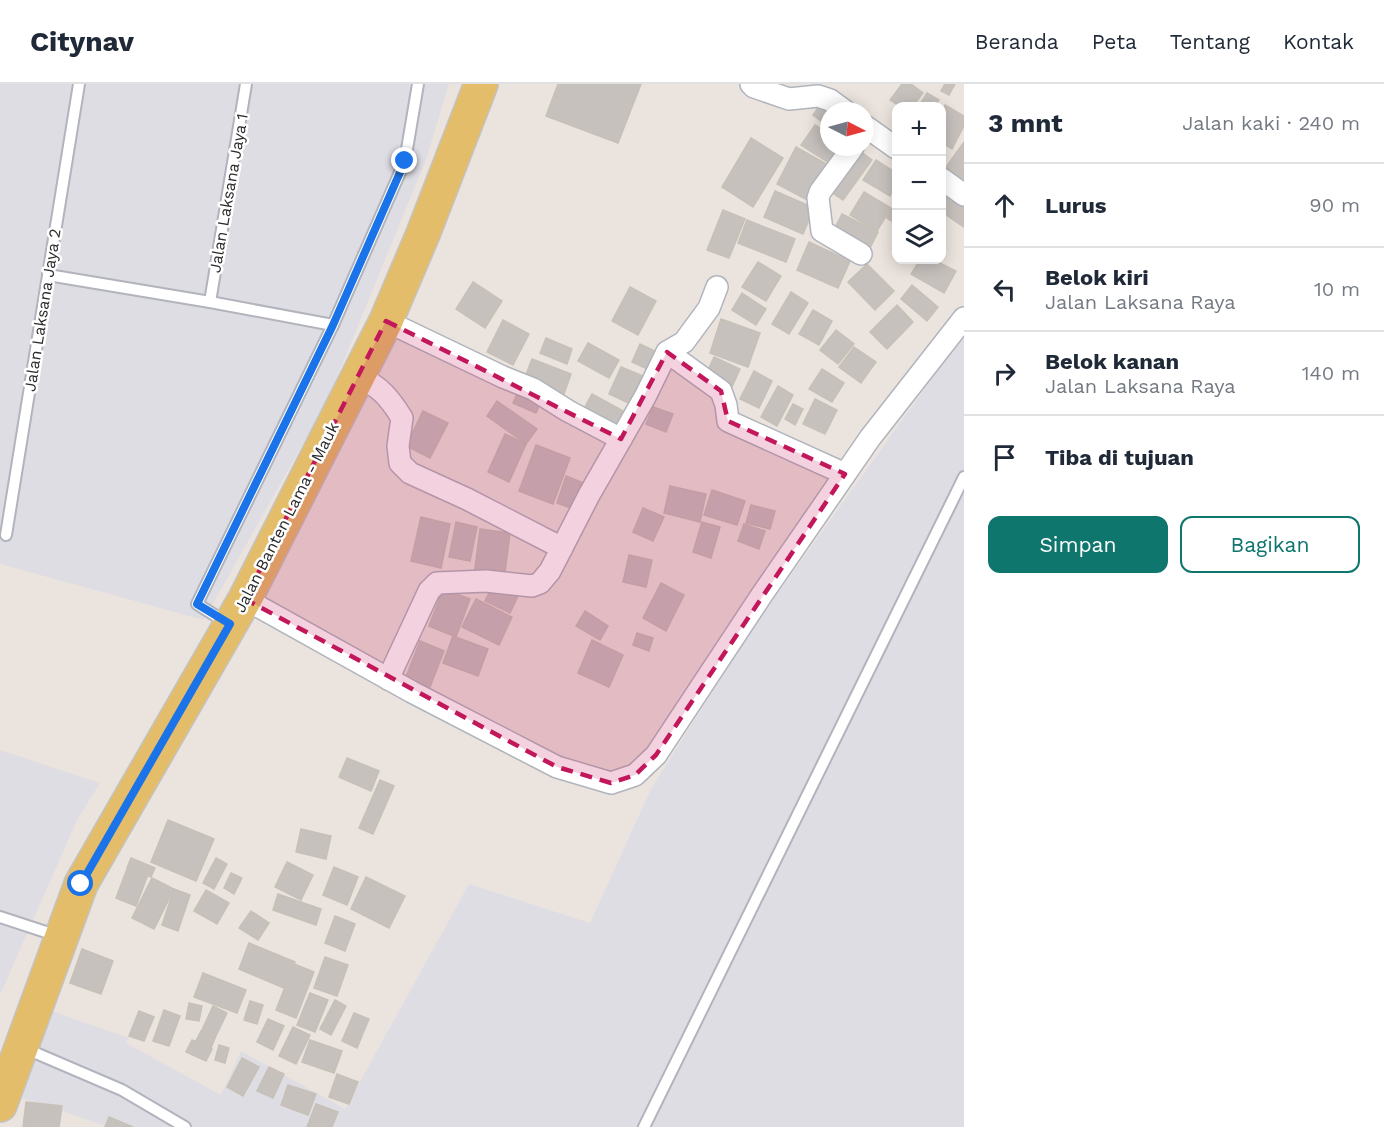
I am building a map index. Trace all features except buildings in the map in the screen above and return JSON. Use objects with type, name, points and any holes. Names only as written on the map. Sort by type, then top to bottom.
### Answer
[{"type":"main road","name":"Jalan Banten Lama - Mauk","points":[[0,1105],[81,884],[237,612],[386,321],[423,234],[481,84]]},
{"type":"street","points":[[751,84],[789,99],[821,90],[833,102]]},
{"type":"street","points":[[874,133],[892,145]]},
{"type":"street","points":[[846,156],[818,198],[822,231],[861,254]]},
{"type":"street","points":[[946,182],[964,195]]},
{"type":"street","points":[[388,679],[429,591],[437,583],[486,581],[532,586],[540,583],[550,572],[667,352],[684,342],[709,308],[717,287]]},
{"type":"street","points":[[237,612],[388,679],[557,767],[611,783],[635,775],[656,755],[761,596],[870,438],[964,318]]},
{"type":"street","points":[[386,321],[533,389],[568,411],[621,439]]},
{"type":"street","points":[[667,352],[721,391],[728,421],[845,474]]},
{"type":"street","points":[[358,376],[373,384],[391,400],[402,418],[398,446],[400,463],[410,473],[467,499],[562,548]]},
{"type":"lane","name":"Jalan Laksana Jaya 2","points":[[6,535],[79,84]]},
{"type":"lane","name":"Jalan Laksana Jaya 1","points":[[210,302],[246,84]]},
{"type":"lane","points":[[237,612],[197,604],[333,325],[405,161],[417,84]]},
{"type":"lane","points":[[48,275],[333,325]]},
{"type":"lane","points":[[644,1127],[964,477]]},
{"type":"lane","points":[[0,917],[61,938]]},
{"type":"lane","points":[[21,1047],[122,1090],[185,1127]]},
{"type":"highlighted area","points":[[386,321],[621,439],[667,352],[721,391],[728,421],[845,474],[656,755],[635,775],[611,783],[557,767],[245,599]]},
{"type":"shaded area","points":[[0,84],[449,84],[426,160],[328,399],[204,620],[0,564]]},
{"type":"shaded area","points":[[964,334],[964,1127],[110,1127],[15,1096],[43,1008],[129,1038],[126,1043],[221,1095],[241,1051],[345,1109],[469,884],[590,923],[651,789],[749,633]]},
{"type":"shaded area","points":[[0,750],[100,783],[77,820],[0,995]]},
{"type":"route","points":[[81,884],[230,624],[197,604],[333,325],[405,161]]}]
